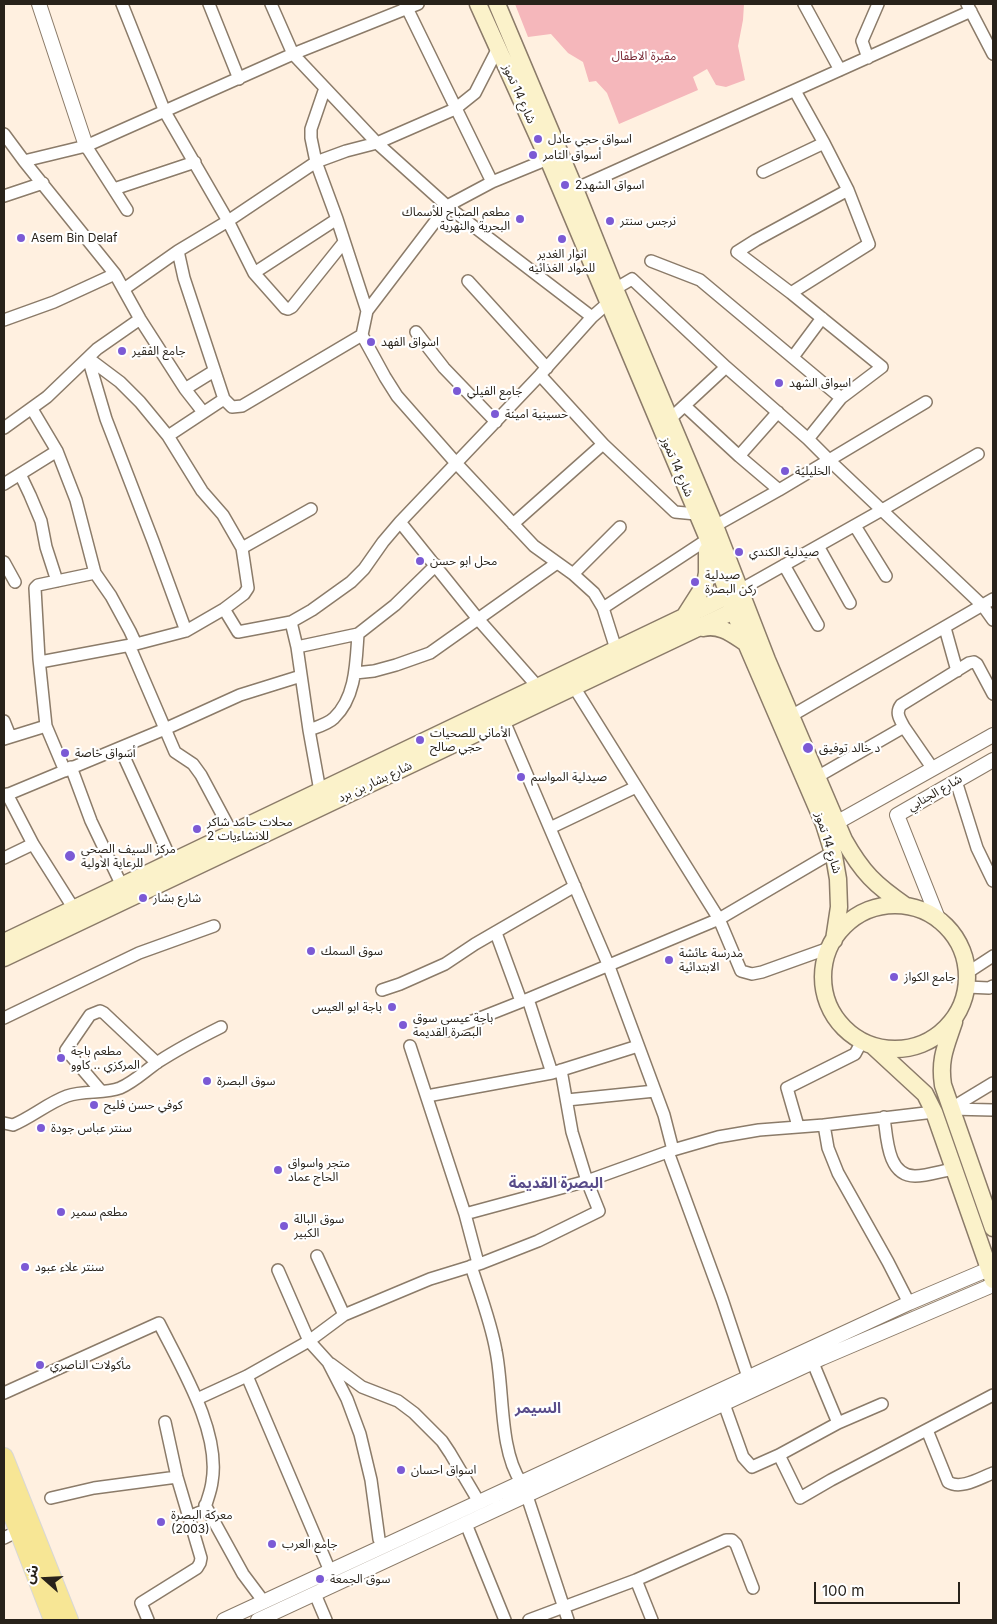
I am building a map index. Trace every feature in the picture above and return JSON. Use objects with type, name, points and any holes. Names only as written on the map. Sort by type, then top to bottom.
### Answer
[{"type":"main road","name":"شارع 14 تموز","points":[[478,4],[611,296],[670,419],[737,601],[791,716],[836,823],[854,859],[866,874],[883,890],[906,906]]},
{"type":"main road","name":"شارع 14 تموز","points":[[497,4],[575,189],[611,296],[696,514],[711,533]]},
{"type":"main road","points":[[684,617],[705,584],[711,533]]},
{"type":"main road","name":"شارع 14 تموز","points":[[737,601],[746,642],[824,824],[833,852],[838,880],[839,907],[832,944]]},
{"type":"main road","name":"شارع بشار بن برد","points":[[4,942],[684,617],[737,601]]},
{"type":"main road","name":"شارع بشار بن برد","points":[[4,958],[696,629],[737,601]]},
{"type":"main road","points":[[696,629],[712,626],[746,642]]},
{"type":"main road","points":[[991,1274],[953,1169],[942,1111],[943,1085],[941,1070],[943,1054],[958,1013],[967,980],[962,949],[949,929],[929,913],[906,906],[889,905],[873,909],[857,916],[844,926],[832,944],[824,966],[824,984],[827,1001],[836,1018],[847,1031],[867,1044],[942,1111],[993,1228]]},
{"type":"main road","points":[[867,1044],[889,1049],[906,1049],[926,1042],[944,1030],[958,1013]]},
{"type":"main road","points":[[4,1457],[69,1620]]},
{"type":"main road","points":[[5,1498],[11,1534],[53,1620]]},
{"type":"street","points":[[39,4],[86,146],[127,210]]},
{"type":"street","points":[[122,4],[165,112],[228,221],[254,273],[286,308],[292,307],[344,242]]},
{"type":"street","points":[[209,4],[239,79]]},
{"type":"street","points":[[273,4],[293,54],[377,144],[447,206],[592,317]]},
{"type":"street","points":[[804,4],[840,70]]},
{"type":"street","points":[[868,58],[862,41],[878,4]]},
{"type":"street","points":[[24,161],[86,146],[293,54],[410,5],[455,109],[492,182]]},
{"type":"street","points":[[575,189],[868,58],[969,8],[993,54]]},
{"type":"street","points":[[124,288],[316,162],[346,151],[377,144],[455,109],[476,93],[498,48]]},
{"type":"street","points":[[326,88],[311,129],[311,138],[316,162],[367,311]]},
{"type":"street","points":[[791,293],[869,244],[848,190],[795,91]]},
{"type":"street","points":[[4,134],[115,274],[140,319],[185,389],[203,412]]},
{"type":"street","points":[[763,172],[824,143]]},
{"type":"street","points":[[548,159],[492,182],[447,206],[367,311],[362,335],[397,396],[456,463],[534,546],[573,574],[594,593],[603,608],[616,649]]},
{"type":"street","points":[[114,189],[195,162]]},
{"type":"street","points":[[4,196],[43,184]]},
{"type":"street","points":[[808,439],[841,398],[882,367],[737,252],[848,190]]},
{"type":"street","points":[[254,273],[337,219]]},
{"type":"street","points":[[178,251],[184,278],[214,371],[224,399],[232,406],[242,406],[362,335]]},
{"type":"street","points":[[651,261],[700,280],[841,398]]},
{"type":"street","points":[[4,320],[54,302],[115,274]]},
{"type":"street","points":[[224,609],[238,632],[291,622],[312,610],[351,582],[364,569],[400,522],[544,372],[611,296],[632,279],[726,367],[808,439],[882,510],[988,603],[993,620]]},
{"type":"street","points":[[468,281],[603,444],[675,512],[696,514]]},
{"type":"street","points":[[792,358],[822,318]]},
{"type":"street","points":[[4,428],[47,397],[96,349],[140,319]]},
{"type":"street","points":[[416,332],[444,368],[496,422]]},
{"type":"street","points":[[40,662],[132,645],[186,631],[224,609],[244,594],[248,588],[242,548],[223,515],[202,491],[168,436],[140,402],[120,382],[88,358]]},
{"type":"street","points":[[88,358],[106,419],[186,631]]},
{"type":"street","points":[[670,419],[726,367]]},
{"type":"street","points":[[185,389],[214,371]]},
{"type":"street","points":[[168,436],[224,399]]},
{"type":"street","points":[[603,608],[711,533],[926,402]]},
{"type":"street","points":[[685,406],[779,490]]},
{"type":"street","points":[[32,409],[57,451],[76,500],[95,573],[111,596],[130,631],[132,645],[175,752],[192,764],[201,775],[232,833]]},
{"type":"street","points":[[739,456],[778,412]]},
{"type":"street","points":[[513,524],[603,444]]},
{"type":"street","points":[[4,484],[57,451]]},
{"type":"street","points":[[737,601],[784,565],[978,454]]},
{"type":"street","points":[[20,474],[41,521],[46,546],[57,581]]},
{"type":"street","points":[[242,548],[311,509]]},
{"type":"street","points":[[400,522],[478,619],[538,687]]},
{"type":"street","points":[[855,526],[886,576]]},
{"type":"street","points":[[573,574],[620,527]]},
{"type":"street","points":[[818,546],[850,603]]},
{"type":"street","points":[[4,562],[15,582]]},
{"type":"street","points":[[355,674],[389,667],[430,653],[557,563]]},
{"type":"street","points":[[297,647],[358,634],[394,605],[436,565]]},
{"type":"street","points":[[784,565],[818,625]]},
{"type":"street","points":[[95,573],[38,585],[35,588],[40,662],[46,726],[122,886]]},
{"type":"street","points":[[791,716],[988,603]]},
{"type":"street","points":[[291,622],[297,647],[320,791]]},
{"type":"street","points":[[945,628],[957,671]]},
{"type":"street","points":[[309,730],[332,720],[344,705],[355,674],[358,634]]},
{"type":"street","points":[[933,768],[904,727],[898,714],[901,705],[969,663],[974,662],[977,664],[993,694]]},
{"type":"street","points":[[74,909],[5,795],[165,729],[240,694],[301,676]]},
{"type":"street","points":[[574,687],[719,919],[741,971],[752,974],[762,972],[832,944]]},
{"type":"street","points":[[504,720],[608,964],[664,1115],[671,1151],[748,1377]]},
{"type":"street","points":[[4,721],[7,737],[46,726]]},
{"type":"street","points":[[817,777],[904,727]]},
{"type":"street","name":"شارع الجنابي","points":[[836,823],[993,735]]},
{"type":"street","points":[[120,748],[172,862]]},
{"type":"street","name":"شارع الجنابي","points":[[939,921],[896,815],[993,760]]},
{"type":"street","points":[[956,781],[977,848],[993,881]]},
{"type":"street","points":[[550,828],[636,787]]},
{"type":"street","points":[[4,858],[33,844]]},
{"type":"street","points":[[447,1031],[719,919],[833,852]]},
{"type":"street","points":[[382,990],[444,964],[575,886]]},
{"type":"street","points":[[4,1018],[139,953],[214,926]]},
{"type":"street","points":[[197,1399],[247,1376],[309,1341],[344,1315],[430,1279],[475,1265],[538,1241],[598,1211],[572,1132],[567,1100],[557,1072],[496,933]]},
{"type":"street","points":[[992,989],[967,980],[993,956]]},
{"type":"street","points":[[102,1091],[66,1050],[90,1015],[100,1011],[104,1013],[157,1062]]},
{"type":"street","points":[[4,1124],[13,1125],[66,1096],[111,1090],[129,1083],[157,1062],[221,1027]]},
{"type":"street","points":[[798,1126],[787,1088],[855,1054],[867,1044]]},
{"type":"street","points":[[410,1046],[465,1214],[475,1265],[497,1353],[510,1459],[515,1474],[521,1482]]},
{"type":"street","points":[[427,1096],[557,1072],[638,1046]]},
{"type":"street","points":[[942,1111],[993,1083]]},
{"type":"street","points":[[567,1100],[655,1091]]},
{"type":"street","points":[[465,1214],[587,1180],[671,1151],[718,1138],[759,1130],[942,1111],[993,1110]]},
{"type":"street","points":[[884,1117],[891,1160],[901,1172],[915,1176],[953,1169]]},
{"type":"street","points":[[824,1124],[828,1148],[838,1174],[909,1302]]},
{"type":"street","points":[[317,1256],[344,1315]]},
{"type":"street","points":[[278,1270],[309,1341],[328,1362],[362,1387],[398,1401],[414,1413],[442,1441],[479,1502]]},
{"type":"street","points":[[224,1620],[909,1302],[991,1274]]},
{"type":"street","points":[[258,1620],[813,1363],[993,1285]]},
{"type":"street","points":[[4,1393],[159,1323],[197,1399],[206,1423],[213,1460],[212,1482],[206,1505],[203,1511],[188,1517]]},
{"type":"street","points":[[328,1362],[360,1434],[371,1480],[379,1540],[383,1547]]},
{"type":"street","points":[[813,1363],[838,1423]]},
{"type":"street","points":[[247,1376],[330,1571]]},
{"type":"street","points":[[779,1455],[800,1498],[993,1394]]},
{"type":"street","points":[[724,1404],[743,1457],[752,1467],[779,1455],[838,1423],[882,1404]]},
{"type":"street","points":[[148,1620],[141,1603],[197,1568],[201,1558],[177,1477],[165,1422]]},
{"type":"street","points":[[927,1430],[948,1482],[954,1485],[961,1485],[993,1473]]},
{"type":"street","points":[[51,1498],[94,1488],[177,1477]]},
{"type":"street","points":[[527,1496],[568,1620]]},
{"type":"street","points":[[206,1505],[243,1574],[264,1602]]},
{"type":"street","points":[[466,1524],[505,1620]]},
{"type":"street","points":[[529,1620],[636,1580],[726,1540],[732,1540],[736,1544],[753,1588]]},
{"type":"street","points":[[636,1580],[652,1620]]},
{"type":"street","points":[[315,1594],[326,1620]]},
{"type":"green space","name":"مقبرة الاطفال","points":[[515,4],[744,4],[738,46],[745,80],[726,87],[716,85],[707,69],[693,77],[698,90],[619,124],[607,93],[596,81],[589,82],[583,62],[568,53],[551,34],[528,37]]},
{"type":"place","name":"اسواق حجي عادل","points":[[538,139]]},
{"type":"place","name":"أسواق الثامر","points":[[533,155]]},
{"type":"place","name":"اسواق الشهد2","points":[[565,185]]},
{"type":"place","name":"مطعم الصباح للأسماك البحرية والنهرية","points":[[520,219]]},
{"type":"place","name":"نرجس سنتر","points":[[610,221]]},
{"type":"place","name":"Asem Bin Delaf","points":[[21,238]]},
{"type":"place","name":"انوار الغدير للمواد الغذائيه","points":[[562,239]]},
{"type":"place","name":"اسواق الفهد","points":[[371,342]]},
{"type":"place","name":"جامع الفقير","points":[[122,351]]},
{"type":"place","name":"اسواق الشهد","points":[[779,383]]},
{"type":"place","name":"جامع الفيلي","points":[[457,391]]},
{"type":"place","name":"حسينية امينة","points":[[495,414]]},
{"type":"place","name":"الخليلية","points":[[785,471]]},
{"type":"place","name":"صيدلية الكندي","points":[[739,552]]},
{"type":"place","name":"محل ابو حسن","points":[[420,561]]},
{"type":"place","name":"صيدلية ركن البصرة","points":[[695,582]]},
{"type":"place","name":"الأماني للصحيات حجي صالح","points":[[420,740]]},
{"type":"place","name":"د خالد توفيق","points":[[808,748]]},
{"type":"place","name":"أسواق خاصة","points":[[65,753]]},
{"type":"place","name":"صيدلية المواسم","points":[[521,777]]},
{"type":"place","name":"محلات حامد شاكر للانشاءيات 2","points":[[197,829]]},
{"type":"place","name":"مركز السيف الصحي للرعاية الاولية","points":[[70,856]]},
{"type":"place","name":"شارع بشار","points":[[143,898]]},
{"type":"place","name":"سوق السمك","points":[[311,951]]},
{"type":"place","name":"مدرسة عائشة الابتدائية","points":[[669,960]]},
{"type":"place","name":"جامع الكواز","points":[[894,977]]},
{"type":"place","name":"باجة ابو العيس","points":[[392,1007]]},
{"type":"place","name":"باجة عيسى سوق البصرة القديمة","points":[[403,1025]]},
{"type":"place","name":"مطعم باجة المركزي .. كاوو","points":[[61,1058]]},
{"type":"place","name":"سوق البصرة","points":[[207,1081]]},
{"type":"place","name":"كوفي حسن فليح","points":[[94,1105]]},
{"type":"place","name":"سنتر عباس جودة","points":[[41,1128]]},
{"type":"place","name":"متجر واسواق الحاج عماد","points":[[278,1170]]},
{"type":"place","name":"مطعم سمير","points":[[61,1212]]},
{"type":"place","name":"سوق البالة الكبير","points":[[284,1226]]},
{"type":"place","name":"سنتر علاء عبود","points":[[25,1267]]},
{"type":"place","name":"مأكولات الناصري","points":[[40,1365]]},
{"type":"place","name":"اسواق احسان","points":[[401,1470]]},
{"type":"place","name":"معركة البصرة (2003)","points":[[161,1522]]},
{"type":"place","name":"جامع العرب","points":[[272,1544]]},
{"type":"place","name":"سوق الجمعة","points":[[320,1579]]},
{"type":"district","name":"البصرة القديمة","points":[[556,1183]]},
{"type":"district","name":"السيمر","points":[[538,1408]]}]
